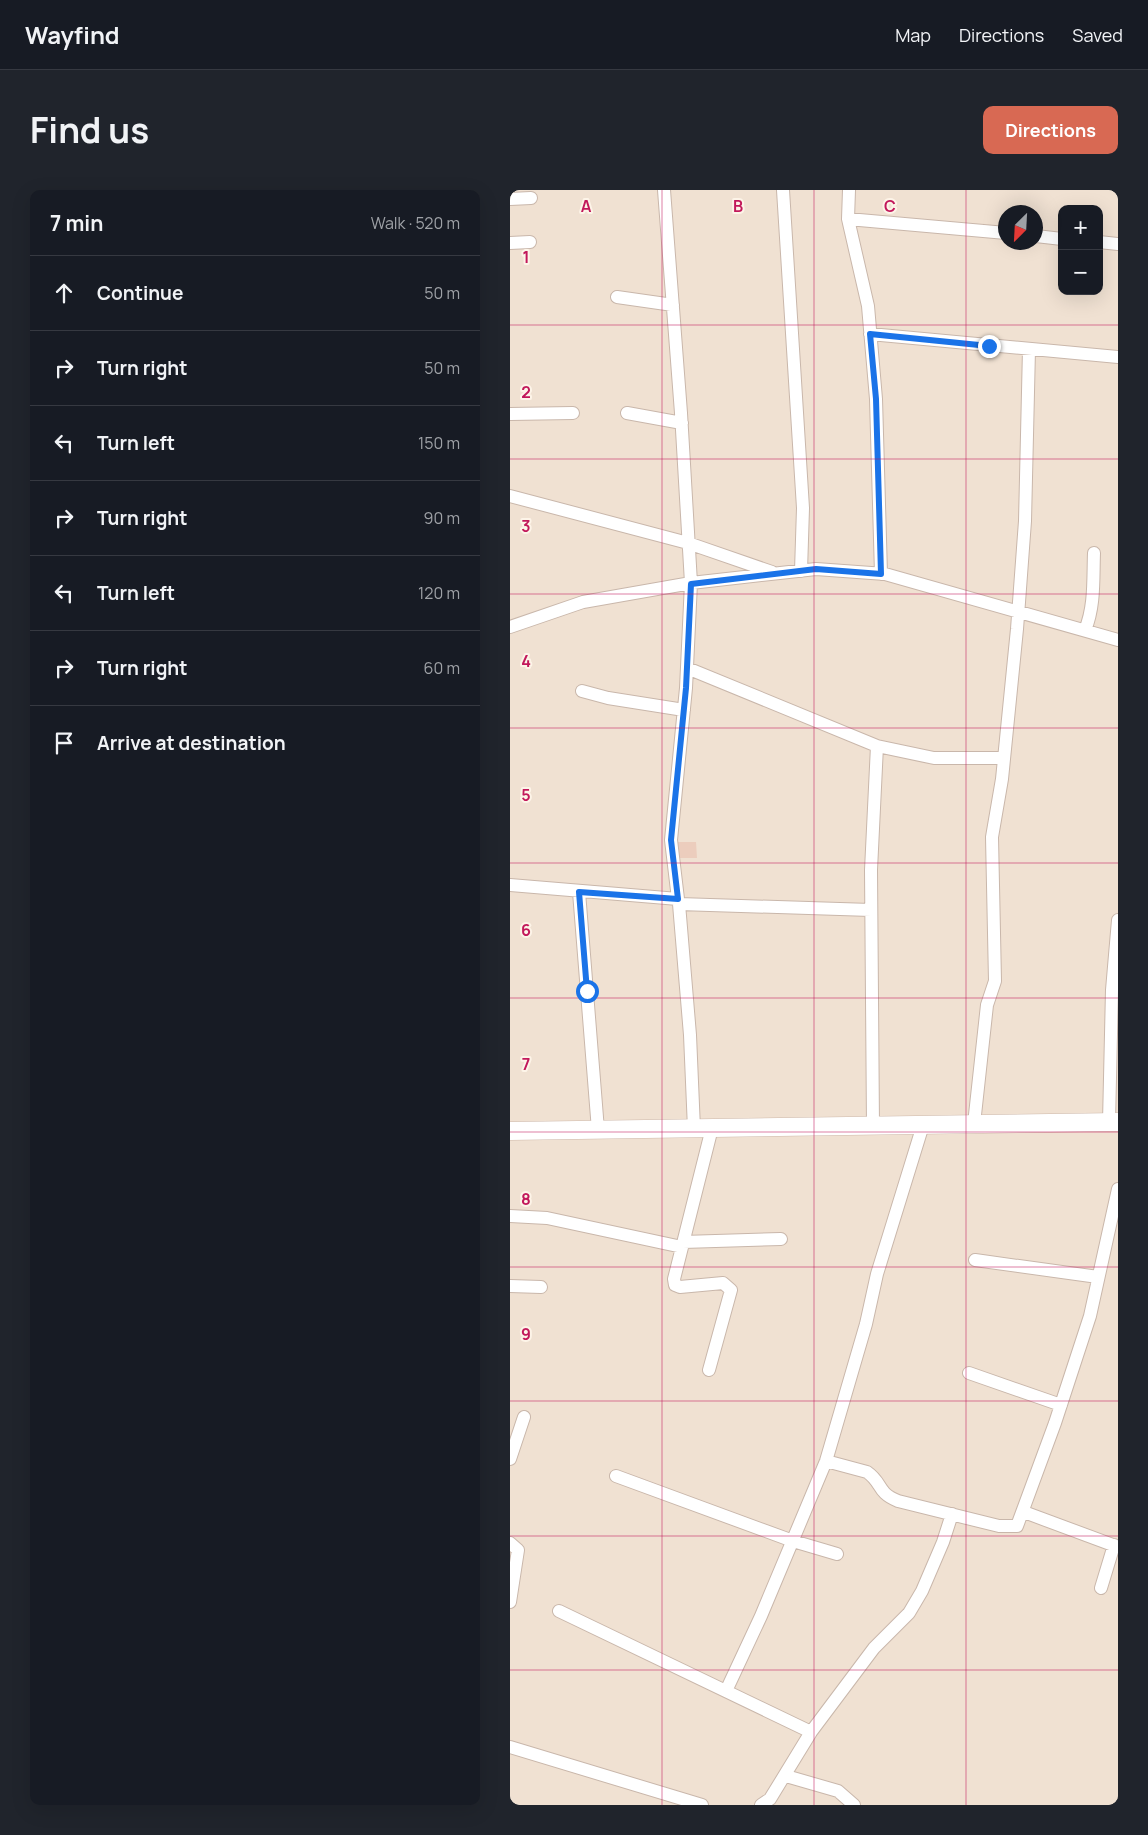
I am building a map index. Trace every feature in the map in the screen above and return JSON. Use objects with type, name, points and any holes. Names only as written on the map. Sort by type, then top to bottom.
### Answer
[{"type":"main road","points":[[510,1132],[1114,1122]]},
{"type":"street","points":[[664,190],[682,423],[691,584],[684,710],[671,840],[690,1035],[694,1129]]},
{"type":"street","points":[[783,190],[803,508],[801,571]]},
{"type":"street","points":[[849,190],[848,219],[868,306],[876,399],[881,574]]},
{"type":"street","points":[[510,199],[531,198]]},
{"type":"street","points":[[848,219],[998,233]]},
{"type":"street","points":[[1043,237],[1058,239]]},
{"type":"street","points":[[510,243],[530,242]]},
{"type":"street","points":[[1103,242],[1118,244]]},
{"type":"street","points":[[617,297],[673,305]]},
{"type":"street","points":[[870,334],[1118,357]]},
{"type":"street","points":[[974,1124],[987,1005],[995,981],[992,837],[1004,758],[1025,521],[1029,350]]},
{"type":"street","points":[[510,414],[573,413]]},
{"type":"street","points":[[627,413],[682,423]]},
{"type":"street","points":[[510,496],[688,543],[775,573]]},
{"type":"street","points":[[1085,630],[1093,600],[1094,553]]},
{"type":"street","points":[[510,627],[583,602],[691,584],[775,573],[829,569],[881,574],[1118,640]]},
{"type":"street","points":[[687,668],[877,746],[934,758],[1004,758]]},
{"type":"street","points":[[582,691],[608,698],[684,710]]},
{"type":"street","points":[[872,1126],[871,910],[877,746]]},
{"type":"street","points":[[510,886],[678,902],[871,910]]},
{"type":"street","points":[[579,892],[598,1130]]},
{"type":"street","points":[[1114,1122],[1112,990],[1118,920]]},
{"type":"street","points":[[726,1691],[793,1541],[826,1461],[866,1324],[877,1274],[923,1125]]},
{"type":"street","points":[[709,1370],[731,1290],[723,1283],[675,1285],[682,1244],[712,1128]]},
{"type":"street","points":[[826,1461],[867,1472],[872,1475],[885,1496],[1011,1528],[1017,1526],[1024,1512],[1061,1406],[1090,1316],[1118,1189]]},
{"type":"street","points":[[510,1216],[547,1218],[682,1244],[781,1239]]},
{"type":"street","points":[[975,1260],[1098,1277]]},
{"type":"street","points":[[510,1286],[541,1287]]},
{"type":"street","points":[[969,1373],[1061,1406]]},
{"type":"street","points":[[510,1459],[524,1417]]},
{"type":"street","points":[[616,1476],[793,1541],[837,1554]]},
{"type":"street","points":[[1024,1512],[1116,1546],[1101,1588]]},
{"type":"street","points":[[767,1803],[786,1776],[810,1732],[874,1648],[909,1613],[922,1591],[952,1514]]},
{"type":"street","points":[[510,1543],[518,1550],[510,1602]]},
{"type":"street","points":[[559,1611],[810,1732]]},
{"type":"street","points":[[510,1747],[702,1805]]},
{"type":"street","points":[[786,1776],[838,1791],[854,1805]]},
{"type":"shaded area","points":[[510,190],[1118,190],[1118,1805],[510,1805]]},
{"type":"building","points":[[678,842],[696,842],[697,858],[678,858]]},
{"type":"route","points":[[587,991],[579,892],[678,899],[671,840],[686,688],[691,584],[816,569],[881,574],[876,399],[870,334],[989,346]]}]
